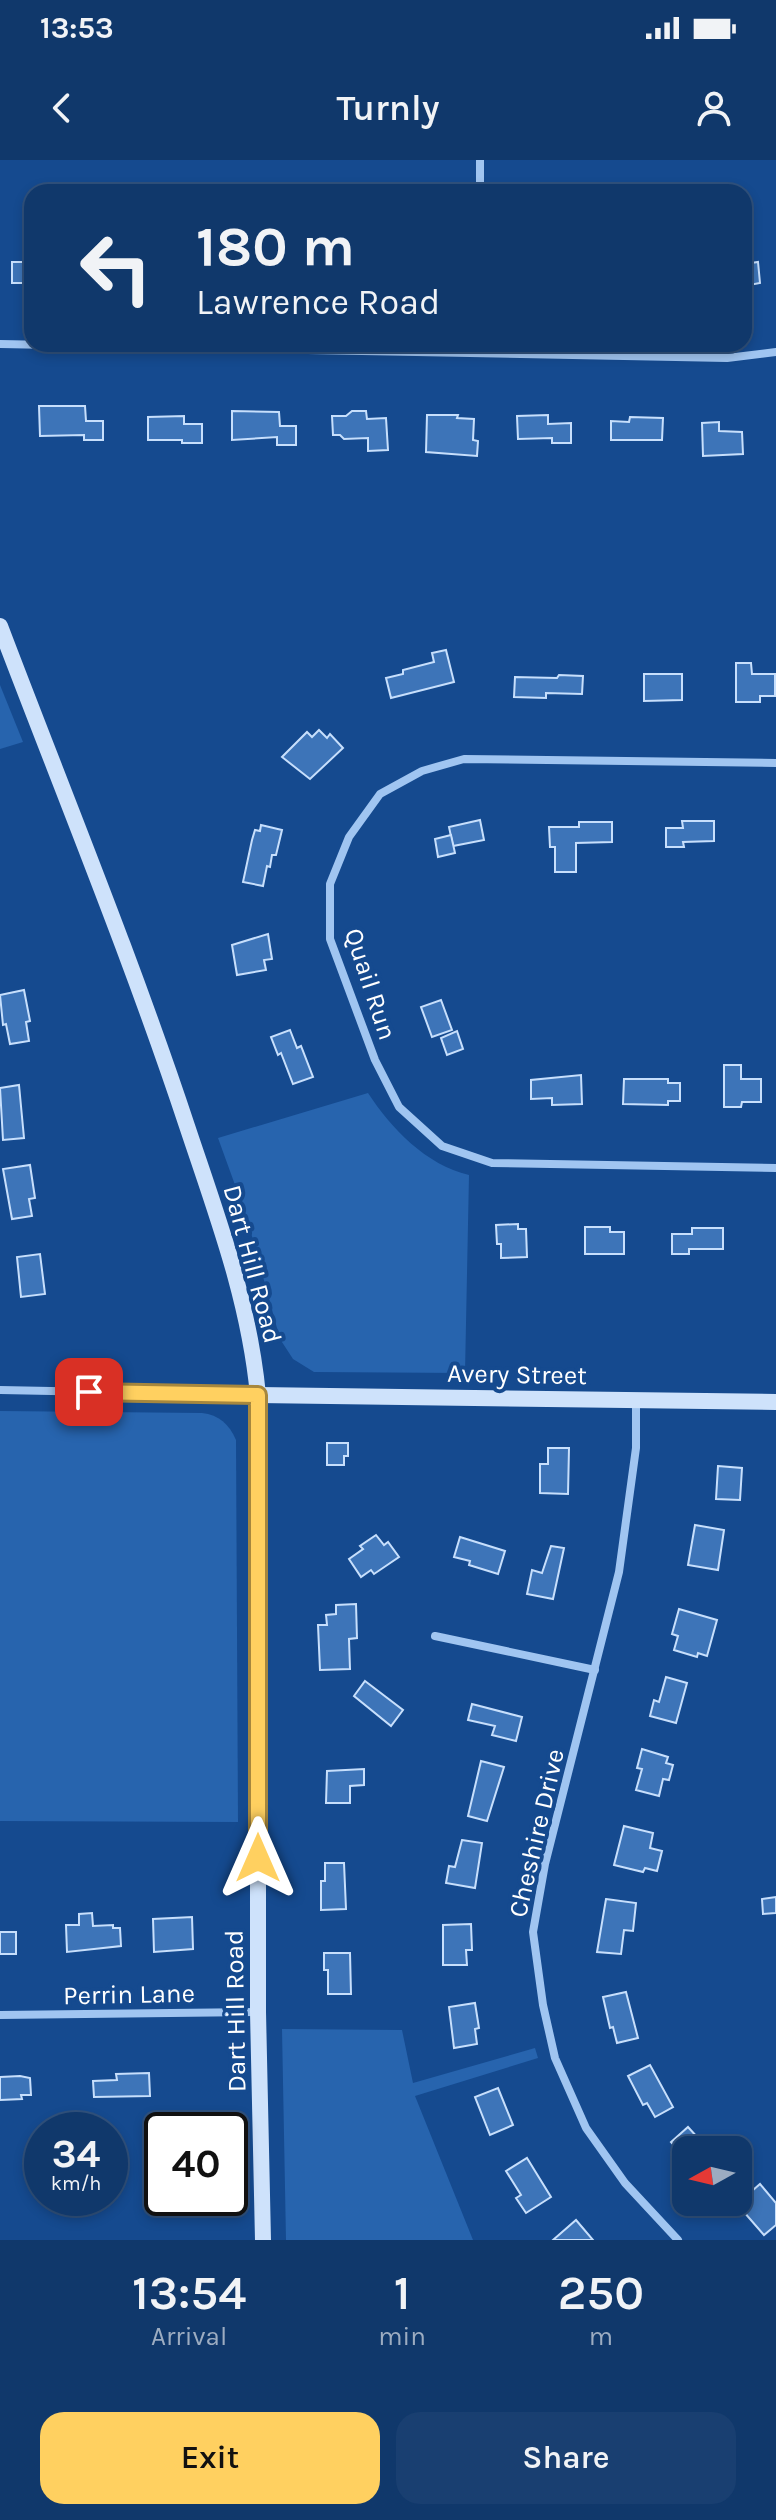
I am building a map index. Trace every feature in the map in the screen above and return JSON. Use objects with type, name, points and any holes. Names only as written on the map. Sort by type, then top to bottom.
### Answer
[{"type":"main road","name":"Dart Hill Road","points":[[0,626],[167,1066],[237,1273],[253,1345],[258,1395],[258,2012],[263,2240]]},
{"type":"main road","name":"Avery Street","points":[[258,1395],[776,1402]]},
{"type":"street","points":[[480,160],[480,184]]},
{"type":"street","points":[[0,344],[24,345]]},
{"type":"street","points":[[348,352],[727,358],[776,352]]},
{"type":"street","name":"Quail Run","points":[[776,763],[464,759],[422,771],[380,794],[349,837],[330,884],[330,939],[375,1060],[399,1107],[442,1146],[492,1163],[776,1168]]},
{"type":"street","points":[[0,1390],[258,1395]]},
{"type":"street","name":"Cheshire Drive","points":[[636,1399],[636,1448],[619,1572],[545,1864],[533,1932],[543,2005],[555,2058],[586,2128],[625,2183],[678,2240]]},
{"type":"street","points":[[435,1636],[595,1670]]},
{"type":"street","name":"Perrin Lane","points":[[0,2015],[258,2012]]},
{"type":"shaded area","points":[[0,685],[23,742],[0,749]]},
{"type":"shaded area","points":[[368,1093],[387,1119],[424,1154],[469,1175],[465,1373],[314,1372],[293,1359],[280,1339],[247,1218],[218,1138]]},
{"type":"shaded area","points":[[0,1411],[202,1413],[218,1418],[233,1434],[236,1440],[238,1822],[0,1821]]},
{"type":"shaded area","points":[[282,2029],[402,2030],[413,2083],[535,2048],[538,2058],[415,2096],[473,2240],[286,2240]]},
{"type":"building","points":[[12,262],[24,262],[24,283],[12,283]]},
{"type":"building","points":[[758,262],[760,283],[752,284],[752,263]]},
{"type":"building","points":[[39,406],[85,406],[86,421],[103,421],[103,440],[84,440],[84,435],[40,436]]},
{"type":"building","points":[[232,411],[279,412],[280,426],[296,426],[296,445],[277,445],[277,437],[232,440]]},
{"type":"building","points":[[352,411],[366,411],[367,419],[386,418],[388,450],[368,451],[368,438],[344,439],[333,435],[332,416],[346,416]]},
{"type":"building","points":[[427,415],[458,415],[457,418],[474,419],[473,440],[478,441],[477,456],[426,452]]},
{"type":"building","points":[[548,415],[548,424],[571,423],[571,443],[552,443],[552,438],[518,439],[517,416]]},
{"type":"building","points":[[184,416],[184,424],[202,424],[202,443],[148,440],[148,417]]},
{"type":"building","points":[[630,417],[663,418],[662,440],[611,440],[611,421],[629,422]]},
{"type":"building","points":[[719,422],[719,431],[742,432],[743,454],[703,456],[702,423]]},
{"type":"building","points":[[446,650],[454,682],[391,698],[386,678],[434,662],[432,653]]},
{"type":"building","points":[[736,663],[751,663],[752,674],[775,674],[775,696],[760,696],[760,702],[736,702]]},
{"type":"building","points":[[644,674],[682,674],[682,700],[644,701]]},
{"type":"building","points":[[559,675],[583,676],[582,694],[546,693],[546,698],[514,697],[515,677],[557,678]]},
{"type":"building","points":[[319,730],[327,738],[330,734],[343,748],[310,779],[282,757],[307,732],[312,737]]},
{"type":"building","points":[[480,820],[484,840],[453,846],[449,827]]},
{"type":"building","points":[[682,821],[714,821],[714,841],[683,842],[684,847],[666,847],[666,828],[683,828]]},
{"type":"building","points":[[579,822],[612,822],[612,842],[576,843],[576,872],[555,872],[555,847],[550,847],[549,827],[579,827]]},
{"type":"building","points":[[261,825],[282,830],[276,855],[272,855],[270,867],[267,866],[263,886],[243,882],[255,830],[260,831]]},
{"type":"building","points":[[451,835],[455,853],[438,857],[435,839]]},
{"type":"building","points":[[268,934],[272,959],[264,960],[266,970],[237,975],[232,945]]},
{"type":"building","points":[[24,990],[30,1021],[26,1022],[29,1041],[10,1044],[6,1024],[3,1025],[0,995]]},
{"type":"building","points":[[441,1000],[452,1030],[432,1037],[421,1007]]},
{"type":"building","points":[[290,1030],[297,1048],[301,1046],[313,1077],[293,1084],[271,1037]]},
{"type":"building","points":[[457,1031],[463,1049],[447,1055],[441,1038]]},
{"type":"building","points":[[724,1065],[741,1065],[741,1079],[761,1079],[761,1102],[742,1102],[741,1107],[724,1107]]},
{"type":"building","points":[[581,1075],[582,1104],[552,1105],[552,1098],[531,1099],[531,1080]]},
{"type":"building","points":[[624,1079],[668,1079],[668,1083],[680,1083],[680,1101],[668,1101],[668,1105],[623,1104]]},
{"type":"building","points":[[19,1085],[24,1138],[3,1140],[0,1088]]},
{"type":"building","points":[[30,1165],[35,1198],[29,1199],[32,1216],[12,1219],[3,1169]]},
{"type":"building","points":[[518,1224],[518,1229],[526,1229],[527,1257],[501,1258],[496,1225]]},
{"type":"building","points":[[585,1227],[610,1227],[610,1232],[624,1232],[624,1254],[585,1254]]},
{"type":"building","points":[[692,1228],[723,1228],[723,1249],[689,1249],[689,1254],[672,1254],[672,1234],[692,1234]]},
{"type":"building","points":[[40,1254],[45,1294],[21,1297],[17,1257]]},
{"type":"building","points":[[327,1443],[348,1443],[344,1465],[327,1465]]},
{"type":"building","points":[[548,1448],[569,1448],[568,1494],[540,1493],[540,1464],[548,1464]]},
{"type":"building","points":[[718,1466],[742,1468],[740,1500],[716,1499]]},
{"type":"building","points":[[695,1525],[724,1530],[718,1570],[688,1565]]},
{"type":"building","points":[[376,1535],[384,1545],[388,1542],[399,1557],[374,1574],[371,1570],[361,1577],[349,1559],[363,1549],[360,1546]]},
{"type":"building","points":[[460,1537],[505,1551],[498,1574],[454,1557]]},
{"type":"building","points":[[551,1546],[564,1548],[553,1599],[527,1594],[532,1570],[542,1573]]},
{"type":"building","points":[[356,1604],[357,1638],[349,1639],[350,1669],[320,1670],[318,1625],[327,1625],[326,1615],[336,1614],[336,1605]]},
{"type":"building","points":[[679,1609],[717,1620],[707,1656],[698,1653],[697,1657],[674,1650],[678,1636],[672,1634]]},
{"type":"building","points":[[666,1677],[687,1683],[676,1723],[650,1716],[654,1700],[659,1702]]},
{"type":"building","points":[[365,1681],[403,1710],[391,1726],[354,1696]]},
{"type":"building","points":[[472,1704],[522,1717],[516,1741],[492,1735],[495,1726],[468,1720]]},
{"type":"building","points":[[642,1749],[668,1757],[666,1763],[673,1765],[669,1780],[663,1779],[659,1796],[636,1790],[642,1769],[637,1768]]},
{"type":"building","points":[[481,1761],[504,1767],[487,1821],[468,1816]]},
{"type":"building","points":[[364,1769],[364,1785],[350,1786],[350,1803],[326,1803],[327,1771]]},
{"type":"building","points":[[624,1826],[653,1833],[650,1848],[662,1851],[657,1871],[645,1868],[643,1872],[614,1865]]},
{"type":"building","points":[[462,1840],[482,1843],[475,1888],[446,1883],[449,1866],[455,1867]]},
{"type":"building","points":[[325,1863],[344,1863],[346,1909],[321,1910],[321,1881],[325,1881]]},
{"type":"building","points":[[776,1897],[776,1913],[763,1914],[762,1899]]},
{"type":"building","points":[[606,1899],[636,1903],[633,1931],[624,1930],[621,1954],[597,1952]]},
{"type":"building","points":[[92,1913],[93,1926],[113,1925],[113,1928],[120,1928],[121,1946],[67,1952],[66,1925],[79,1925],[79,1914]]},
{"type":"building","points":[[192,1917],[193,1949],[154,1952],[153,1919]]},
{"type":"building","points":[[471,1924],[472,1950],[466,1950],[467,1965],[443,1965],[443,1925]]},
{"type":"building","points":[[0,1932],[16,1932],[16,1954],[0,1954]]},
{"type":"building","points":[[324,1953],[350,1953],[351,1994],[328,1994]]},
{"type":"building","points":[[626,1992],[638,2038],[617,2043],[603,1997]]},
{"type":"building","points":[[475,2003],[479,2028],[475,2029],[477,2044],[454,2048],[449,2007]]},
{"type":"building","points":[[650,2065],[673,2107],[655,2117],[647,2103],[643,2105],[628,2076]]},
{"type":"building","points":[[149,2073],[150,2096],[94,2097],[93,2081],[117,2080],[116,2074]]},
{"type":"building","points":[[0,2077],[30,2078],[31,2095],[21,2095],[22,2099],[0,2100]]},
{"type":"building","points":[[498,2088],[513,2125],[490,2135],[475,2097]]},
{"type":"building","points":[[688,2127],[696,2136],[678,2136]]},
{"type":"building","points":[[527,2158],[551,2197],[526,2213],[516,2198],[521,2195],[506,2171]]},
{"type":"building","points":[[760,2184],[776,2203],[776,2225],[764,2235],[747,2216],[752,2216],[752,2191]]},
{"type":"building","points":[[576,2220],[593,2240],[553,2240]]},
{"type":"route","points":[[89,1392],[258,1395],[258,1858]]}]
